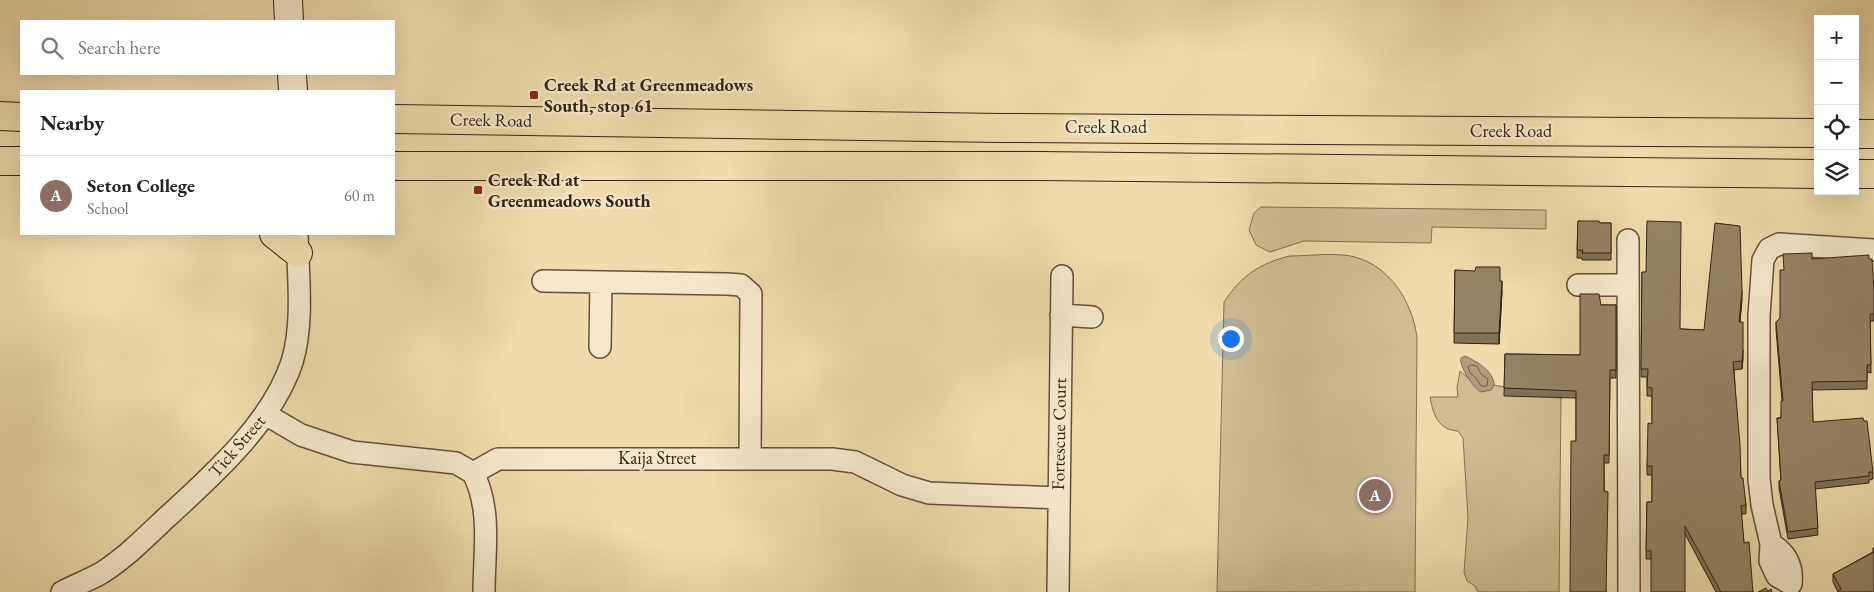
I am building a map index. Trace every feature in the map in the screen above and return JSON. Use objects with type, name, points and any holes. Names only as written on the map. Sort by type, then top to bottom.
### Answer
[{"type":"main road","points":[[0,116],[20,117]]},
{"type":"main road","name":"Creek Road","points":[[395,119],[1001,128],[1814,133]]},
{"type":"main road","points":[[1859,134],[1874,134]]},
{"type":"main road","points":[[0,161],[20,161]]},
{"type":"main road","points":[[395,166],[1019,166],[1814,174]]},
{"type":"main road","points":[[1859,174],[1874,174]]},
{"type":"main road","points":[[277,235],[298,243]]},
{"type":"street","points":[[288,0],[289,20]]},
{"type":"street","points":[[292,75],[293,90]]},
{"type":"street","points":[[1628,240],[1629,592]]},
{"type":"street","name":"Tick Street","points":[[62,592],[103,572],[132,550],[214,474],[265,414],[284,383],[295,346],[298,317],[298,243]]},
{"type":"street","points":[[1795,588],[1788,560],[1778,548],[1771,544],[1762,505],[1759,479],[1759,315],[1763,260],[1769,249],[1784,244],[1874,250]]},
{"type":"street","name":"Fortescue Court","points":[[1058,592],[1062,276]]},
{"type":"street","points":[[543,281],[727,284],[741,286],[751,294],[750,458]]},
{"type":"street","points":[[600,347],[601,282]]},
{"type":"street","points":[[1578,285],[1628,285]]},
{"type":"street","points":[[1061,315],[1092,317]]},
{"type":"street","points":[[265,414],[301,435],[352,452],[456,463],[473,473],[479,485],[485,513],[484,592]]},
{"type":"street","name":"Kaija Street","points":[[473,473],[498,459],[832,459],[855,462],[902,484],[929,493],[1059,498]]},
{"type":"shaded area","points":[[1261,207],[1546,210],[1546,229],[1432,227],[1431,243],[1304,241],[1270,252],[1256,245],[1249,230],[1254,213]]},
{"type":"shaded area","points":[[1340,255],[1355,257],[1368,262],[1389,277],[1405,299],[1410,311],[1417,337],[1415,592],[1217,592],[1224,302],[1237,285],[1252,272],[1269,262],[1290,256]]},
{"type":"shaded area","points":[[1460,371],[1474,383],[1491,390],[1494,385],[1561,398],[1559,592],[1478,592],[1475,586],[1467,581],[1464,572],[1468,518],[1463,438],[1458,431],[1446,428],[1441,424],[1435,415],[1430,397],[1458,397],[1457,388]]},
{"type":"water","points":[[1465,356],[1488,371],[1494,385],[1491,390],[1481,392],[1471,381],[1464,371],[1461,362],[1461,358]]},
{"type":"building","points":[[1578,221],[1611,223],[1611,253],[1582,253],[1583,250],[1577,250]]},
{"type":"building","points":[[1647,221],[1681,222],[1680,329],[1704,330],[1715,223],[1740,226],[1742,291],[1739,322],[1743,322],[1743,350],[1742,361],[1733,362],[1741,478],[1743,478],[1746,505],[1741,506],[1744,543],[1749,542],[1753,592],[1721,592],[1685,526],[1685,592],[1651,592],[1651,551],[1646,551],[1647,502],[1652,502],[1652,466],[1647,466],[1648,423],[1652,424],[1652,388],[1647,387],[1648,369],[1641,369],[1642,272],[1646,272]]},
{"type":"building","points":[[1812,253],[1812,259],[1869,255],[1869,259],[1872,259],[1874,314],[1870,314],[1871,365],[1867,365],[1867,381],[1812,382],[1813,422],[1863,418],[1864,421],[1867,421],[1873,472],[1869,472],[1869,476],[1815,482],[1818,528],[1788,532],[1779,481],[1781,480],[1777,418],[1781,418],[1781,401],[1783,401],[1776,322],[1780,318],[1780,270],[1784,270],[1783,254]]},
{"type":"building","points":[[1476,267],[1500,267],[1500,281],[1502,281],[1499,333],[1454,333],[1455,270],[1475,271]]},
{"type":"building","points":[[1580,294],[1599,294],[1601,305],[1616,305],[1616,370],[1610,370],[1609,455],[1604,455],[1604,491],[1608,492],[1606,592],[1570,592],[1571,441],[1576,441],[1576,391],[1504,388],[1505,354],[1580,355]]},
{"type":"building","points":[[1874,552],[1874,592],[1838,592],[1841,589],[1833,574]]},
{"type":"building","points":[[1766,588],[1768,591],[1771,589],[1772,592],[1758,592]]},
{"type":"place","name":"Creek Rd at Greenmeadows South, stop 61","points":[[534,95]]},
{"type":"place","name":"Creek Rd at Greenmeadows South","points":[[478,190]]},
{"type":"place","name":"Seton College","points":[[1375,495]]}]
